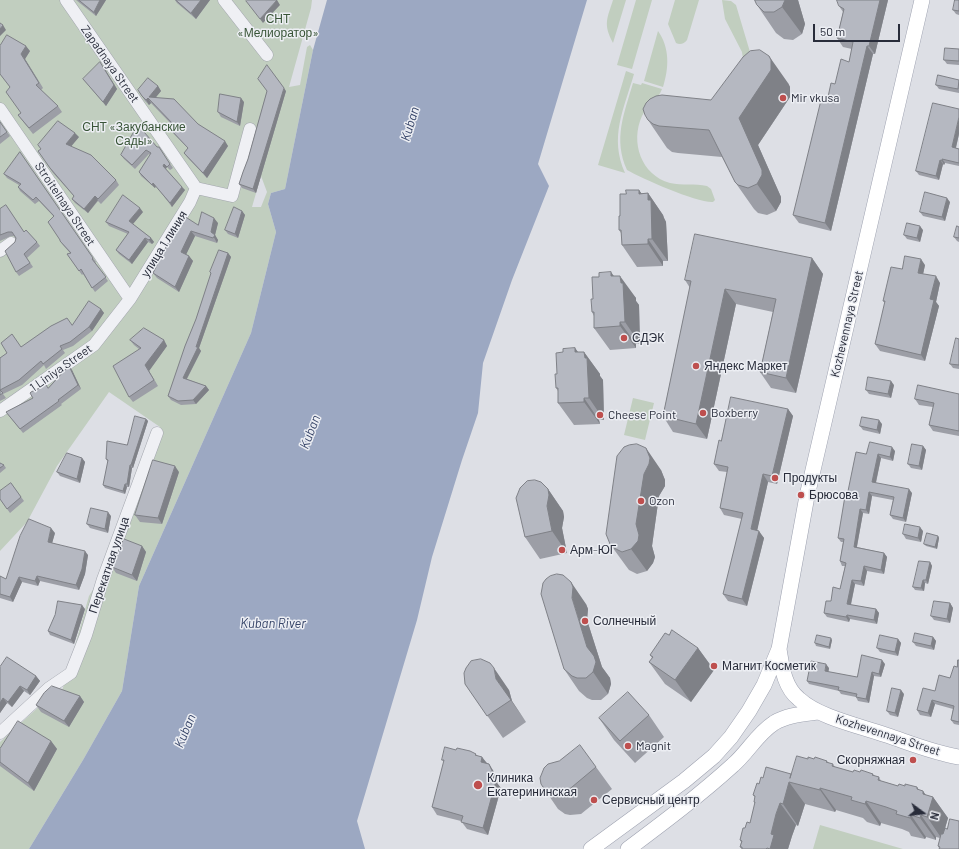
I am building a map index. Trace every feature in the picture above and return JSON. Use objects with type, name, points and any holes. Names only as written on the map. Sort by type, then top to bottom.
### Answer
[{"type":"main road","name":"Kozhevennaya Street","points":[[779,649],[807,496],[922,0]]},
{"type":"main road","points":[[779,649],[783,674],[790,688],[798,699],[818,712]]},
{"type":"main road","points":[[591,849],[684,781],[714,756],[731,737],[749,710],[764,685],[779,649]]},
{"type":"main road","name":"Kozhevennaya Street","points":[[818,712],[917,745],[959,757]]},
{"type":"main road","points":[[628,849],[735,764],[761,734],[773,724],[785,717],[818,712]]},
{"type":"street","name":"Zapadnaya Street","points":[[66,0],[196,188]]},
{"type":"street","points":[[224,0],[267,55]]},
{"type":"street","name":"Stroitelnaya Street","points":[[0,109],[130,299]]},
{"type":"street","points":[[196,188],[232,196],[250,129]]},
{"type":"street","name":"улица 1 линия","points":[[130,299],[190,202],[196,188]]},
{"type":"street","points":[[0,251],[11,243]]},
{"type":"street","name":"1 Liniya Street","points":[[0,411],[94,345],[130,299]]},
{"type":"street","points":[[0,733],[49,688],[71,673],[86,635],[105,572],[157,433]]},
{"type":"green space","name":"СНТ «Закубанские Сады»","points":[[0,0],[312,0],[289,87],[300,85],[307,47],[310,45],[313,50],[285,189],[271,193],[268,204],[276,232],[251,333],[139,586],[122,691],[83,760],[29,849],[0,849],[0,742],[43,703],[62,691],[89,596],[107,567],[161,433],[160,427],[109,392],[57,466],[27,522],[0,551]],"holes":[[[261,176],[267,192],[261,207],[252,207]]]},
{"type":"green space","points":[[613,0],[626,0],[613,43],[608,31],[607,22]]},
{"type":"green space","points":[[636,0],[652,0],[632,69],[617,65]]},
{"type":"green space","points":[[675,0],[699,0],[687,40],[680,44],[676,43],[668,24]]},
{"type":"green space","points":[[722,0],[731,1],[736,5],[750,52],[743,59],[742,52],[725,19]]},
{"type":"green space","points":[[658,31],[665,44],[667,58],[663,87],[644,81]]},
{"type":"green space","points":[[626,71],[634,74],[623,111],[618,135],[620,160],[625,173],[598,165]]},
{"type":"green space","points":[[633,83],[641,85],[642,83],[662,89],[644,112],[639,126],[637,136],[638,147],[645,165],[660,179],[670,183],[707,186],[711,189],[715,200],[713,202],[683,195],[627,170],[623,159],[620,137],[623,116]]},
{"type":"green space","points":[[633,398],[654,403],[645,440],[624,435]]},
{"type":"green space","points":[[820,825],[903,849],[813,849]]},
{"type":"water","name":"Kuban River","points":[[327,0],[587,0],[538,164],[549,186],[512,280],[483,363],[478,413],[432,557],[417,620],[357,821],[365,849],[29,849],[83,760],[122,691],[139,586],[251,333],[276,232],[268,204],[271,193],[285,189],[313,50]]},
{"type":"building","points":[[79,0],[100,0],[94,12]]},
{"type":"building","points":[[176,0],[201,0],[191,13]]},
{"type":"building","points":[[277,0],[260,19],[246,1]]},
{"type":"building","points":[[755,0],[785,0],[782,7],[774,12],[764,12],[757,5]]},
{"type":"building","points":[[837,0],[880,0],[869,46],[867,46],[825,223],[793,215],[822,96],[828,97],[831,83],[835,84],[841,59],[849,62],[853,42],[837,38],[844,9],[839,6]]},
{"type":"building","points":[[955,0],[959,0],[959,11],[953,10]]},
{"type":"building","points":[[7,35],[26,46],[21,54],[39,83],[36,85],[58,106],[29,128],[18,115],[21,113],[6,92],[10,87],[0,74],[0,46]]},
{"type":"building","points":[[945,48],[959,49],[959,61],[944,60]]},
{"type":"building","points":[[760,50],[769,56],[771,60],[771,70],[739,118],[762,170],[762,175],[757,184],[748,188],[738,185],[735,182],[709,130],[659,126],[648,120],[643,109],[650,99],[662,95],[711,100],[743,57],[750,51]]},
{"type":"building","points":[[100,62],[114,85],[103,102],[83,79]]},
{"type":"building","points":[[267,65],[284,88],[253,189],[239,184],[248,159],[267,91],[258,79]]},
{"type":"building","points":[[938,75],[959,80],[958,89],[936,85]]},
{"type":"building","points":[[148,78],[158,86],[149,97],[174,99],[198,124],[225,141],[203,173],[184,153],[188,148],[170,129],[174,125],[148,98],[146,100],[138,90]]},
{"type":"building","points":[[220,94],[241,98],[237,122],[218,112]]},
{"type":"building","points":[[933,103],[959,109],[959,117],[952,147],[959,149],[959,163],[942,159],[942,161],[940,160],[936,176],[916,171]]},
{"type":"building","points":[[58,121],[75,133],[66,144],[91,155],[116,180],[98,199],[95,196],[84,209],[72,199],[74,196],[50,168],[38,151],[41,149],[38,145]]},
{"type":"building","points":[[0,122],[7,132],[0,137]]},
{"type":"building","points":[[138,125],[157,147],[159,147],[170,164],[167,167],[164,164],[163,166],[182,187],[170,203],[153,183],[152,185],[139,172],[151,153],[146,150],[132,165],[121,155]]},
{"type":"building","points":[[20,152],[93,258],[92,259],[106,277],[92,288],[81,269],[79,271],[67,254],[71,253],[60,241],[48,222],[54,216],[36,197],[33,200],[18,187],[21,184],[4,174]]},
{"type":"building","points":[[626,190],[639,190],[639,194],[648,193],[648,200],[651,200],[652,239],[648,239],[648,244],[622,245],[621,230],[619,230],[620,194],[626,194]]},
{"type":"building","points":[[925,192],[947,198],[942,217],[920,212]]},
{"type":"building","points":[[123,195],[140,208],[129,221],[151,238],[149,240],[145,238],[129,260],[116,250],[129,232],[106,222]]},
{"type":"building","points":[[6,205],[24,232],[26,230],[37,242],[24,254],[30,263],[16,272],[5,251],[15,242],[16,238],[12,232],[0,235],[0,209]]},
{"type":"building","points":[[234,207],[242,211],[235,234],[225,230]]},
{"type":"building","points":[[202,212],[214,218],[211,232],[215,235],[213,238],[191,231],[181,252],[189,256],[175,287],[153,273],[184,216],[198,225]]},
{"type":"building","points":[[907,223],[920,226],[917,238],[904,235]]},
{"type":"building","points":[[957,226],[959,227],[959,238],[954,237]]},
{"type":"building","points":[[695,234],[812,258],[786,378],[760,372],[776,299],[725,289],[696,424],[663,416],[691,281],[685,280]]},
{"type":"building","points":[[219,250],[228,253],[196,347],[198,347],[183,378],[206,386],[193,400],[178,401],[168,396],[196,319],[211,273],[210,272]]},
{"type":"building","points":[[905,256],[921,259],[918,273],[936,276],[930,299],[934,300],[921,355],[875,344],[891,267],[902,269]]},
{"type":"building","points":[[611,272],[611,276],[620,276],[621,283],[623,283],[625,322],[620,322],[620,326],[594,328],[594,312],[592,312],[591,299],[593,299],[592,277],[599,277],[599,273]]},
{"type":"building","points":[[89,301],[101,309],[89,327],[70,342],[60,346],[62,349],[43,364],[41,361],[19,380],[0,390],[0,358],[7,353],[1,343],[12,334],[21,347],[51,326],[67,318],[72,325]]},
{"type":"building","points":[[144,328],[164,340],[145,365],[154,380],[129,397],[113,366],[141,348],[130,340]]},
{"type":"building","points":[[956,338],[959,339],[959,365],[950,364]]},
{"type":"building","points":[[575,348],[575,352],[584,352],[585,358],[587,358],[589,398],[584,398],[584,402],[558,403],[558,388],[556,388],[555,374],[557,374],[556,353],[563,352],[563,349]]},
{"type":"building","points":[[69,366],[78,385],[58,400],[59,401],[20,429],[6,412],[33,398],[30,393],[31,392],[46,385],[48,388]]},
{"type":"building","points":[[868,377],[891,381],[888,394],[866,390]]},
{"type":"building","points":[[918,385],[959,394],[959,431],[929,425],[934,403],[915,399]]},
{"type":"building","points":[[731,397],[788,409],[772,476],[763,474],[751,529],[759,531],[742,599],[723,594],[743,513],[720,508],[728,467],[714,464]]},
{"type":"building","points":[[135,416],[146,419],[130,465],[127,484],[125,484],[123,491],[103,485],[108,460],[106,459],[107,441],[127,445]]},
{"type":"building","points":[[862,417],[879,420],[877,430],[860,426]]},
{"type":"building","points":[[870,442],[892,447],[890,457],[878,454],[872,482],[909,489],[903,518],[890,515],[894,497],[869,492],[866,510],[860,509],[854,547],[884,553],[881,570],[864,566],[861,581],[852,580],[847,604],[876,609],[874,620],[847,615],[846,617],[824,613],[826,601],[831,601],[833,587],[840,589],[846,563],[840,561],[844,539],[838,538],[845,496],[847,496],[856,452],[866,454]]},
{"type":"building","points":[[637,444],[646,448],[650,458],[644,474],[636,524],[639,535],[638,541],[631,549],[622,552],[610,544],[606,534],[617,456],[624,447]]},
{"type":"building","points":[[912,444],[923,446],[919,466],[908,464]]},
{"type":"building","points":[[67,453],[82,458],[77,479],[57,472]]},
{"type":"building","points":[[153,460],[175,466],[158,518],[135,515]]},
{"type":"building","points":[[535,480],[541,482],[548,489],[549,495],[547,506],[552,531],[525,537],[516,498],[520,488],[527,481]]},
{"type":"building","points":[[11,483],[21,497],[7,509],[0,499],[0,491]]},
{"type":"building","points":[[91,508],[108,512],[105,529],[87,524]]},
{"type":"building","points":[[29,519],[51,528],[48,542],[85,551],[82,569],[76,585],[37,576],[35,581],[19,577],[10,597],[0,594],[0,576],[6,579],[20,536]]},
{"type":"building","points":[[905,524],[920,527],[918,538],[903,534]]},
{"type":"building","points":[[927,533],[938,536],[935,547],[924,544]]},
{"type":"building","points":[[124,539],[142,546],[132,575],[112,567]]},
{"type":"building","points":[[919,561],[930,562],[926,580],[923,580],[921,588],[913,587]]},
{"type":"building","points":[[557,574],[563,575],[571,582],[573,587],[572,598],[587,647],[594,656],[596,662],[593,672],[586,678],[577,678],[572,676],[564,669],[541,594],[543,583],[546,579]]},
{"type":"building","points":[[58,601],[82,605],[71,640],[48,631],[55,615]]},
{"type":"building","points":[[934,601],[950,603],[947,619],[931,616]]},
{"type":"building","points":[[672,630],[698,648],[675,680],[649,662],[653,657],[650,655],[665,633],[669,635]]},
{"type":"building","points":[[915,633],[933,637],[931,646],[913,642]]},
{"type":"building","points":[[817,635],[831,638],[829,647],[815,643]]},
{"type":"building","points":[[880,635],[898,639],[895,652],[877,648]]},
{"type":"building","points":[[862,655],[882,660],[879,674],[872,672],[866,699],[856,697],[857,694],[838,690],[839,687],[807,681],[811,661],[826,664],[825,671],[857,677]]},
{"type":"building","points":[[7,657],[36,676],[27,690],[20,686],[8,702],[3,698],[0,703],[0,667]]},
{"type":"building","points":[[481,659],[490,663],[494,668],[496,679],[511,700],[487,716],[465,684],[464,673],[466,668],[471,661]]},
{"type":"building","points":[[958,660],[959,722],[951,720],[954,706],[932,700],[928,713],[917,710],[923,688],[935,691],[939,675],[950,678],[954,666],[957,667]]},
{"type":"building","points":[[52,686],[80,696],[64,721],[36,705],[44,693]]},
{"type":"building","points":[[892,688],[901,690],[895,713],[887,711]]},
{"type":"building","points":[[628,692],[649,715],[620,741],[599,718]]},
{"type":"building","points":[[18,721],[51,741],[28,783],[0,762],[0,749]]},
{"type":"building","points":[[580,745],[596,767],[566,792],[550,792],[543,787],[540,778],[544,768],[548,764],[559,761]]},
{"type":"building","points":[[445,747],[456,750],[457,748],[470,751],[476,754],[475,755],[482,757],[481,762],[489,764],[493,773],[491,779],[496,781],[483,828],[461,822],[463,816],[432,807],[444,760],[442,760]]},
{"type":"building","points":[[797,756],[808,759],[808,757],[814,759],[815,757],[833,764],[832,766],[853,772],[854,770],[860,772],[861,770],[879,777],[878,780],[898,786],[899,784],[905,786],[905,784],[917,787],[917,789],[923,791],[923,794],[933,797],[927,817],[921,815],[920,818],[911,815],[910,818],[896,814],[897,811],[866,801],[865,804],[851,800],[852,797],[820,788],[820,790],[789,782],[783,804],[780,803],[776,814],[771,834],[774,835],[770,849],[742,849],[742,847],[740,847],[742,841],[740,840],[743,828],[745,828],[747,822],[750,823],[755,802],[755,796],[753,795],[757,783],[759,784],[761,777],[763,778],[766,767],[791,774],[790,778]]},
{"type":"building","points":[[950,819],[959,821],[959,849],[939,849],[940,847],[938,846],[941,834],[943,834],[945,828],[947,829]]},
{"type":"place","name":"Mir vkusa","points":[[783,98]]},
{"type":"place","name":"СДЭК","points":[[624,338]]},
{"type":"place","name":"Яндекс Маркет","points":[[696,366]]},
{"type":"place","name":"Boxberry","points":[[703,413]]},
{"type":"place","name":"Cheese Point","points":[[600,415]]},
{"type":"place","name":"Продукты","points":[[775,478]]},
{"type":"place","name":"Брюсова","points":[[801,495]]},
{"type":"place","name":"Ozon","points":[[641,501]]},
{"type":"place","name":"Арм-ЮГ","points":[[562,550]]},
{"type":"place","name":"Солнечный","points":[[585,621]]},
{"type":"place","name":"Магнит Косметик","points":[[714,666]]},
{"type":"place","name":"Magnit","points":[[628,746]]},
{"type":"place","name":"Скорняжная","points":[[913,760]]},
{"type":"place","name":"Клиника Екатерининская","points":[[478,785]]},
{"type":"place","name":"Сервисный центр","points":[[594,800]]},
{"type":"park label","name":"СНТ «Мелиоратор»","points":[[278,26]]},
{"type":"water label","name":"Kuban","points":[[410,124]]},
{"type":"water label","name":"Kuban","points":[[310,432]]},
{"type":"water label","name":"Kuban","points":[[185,731]]}]
